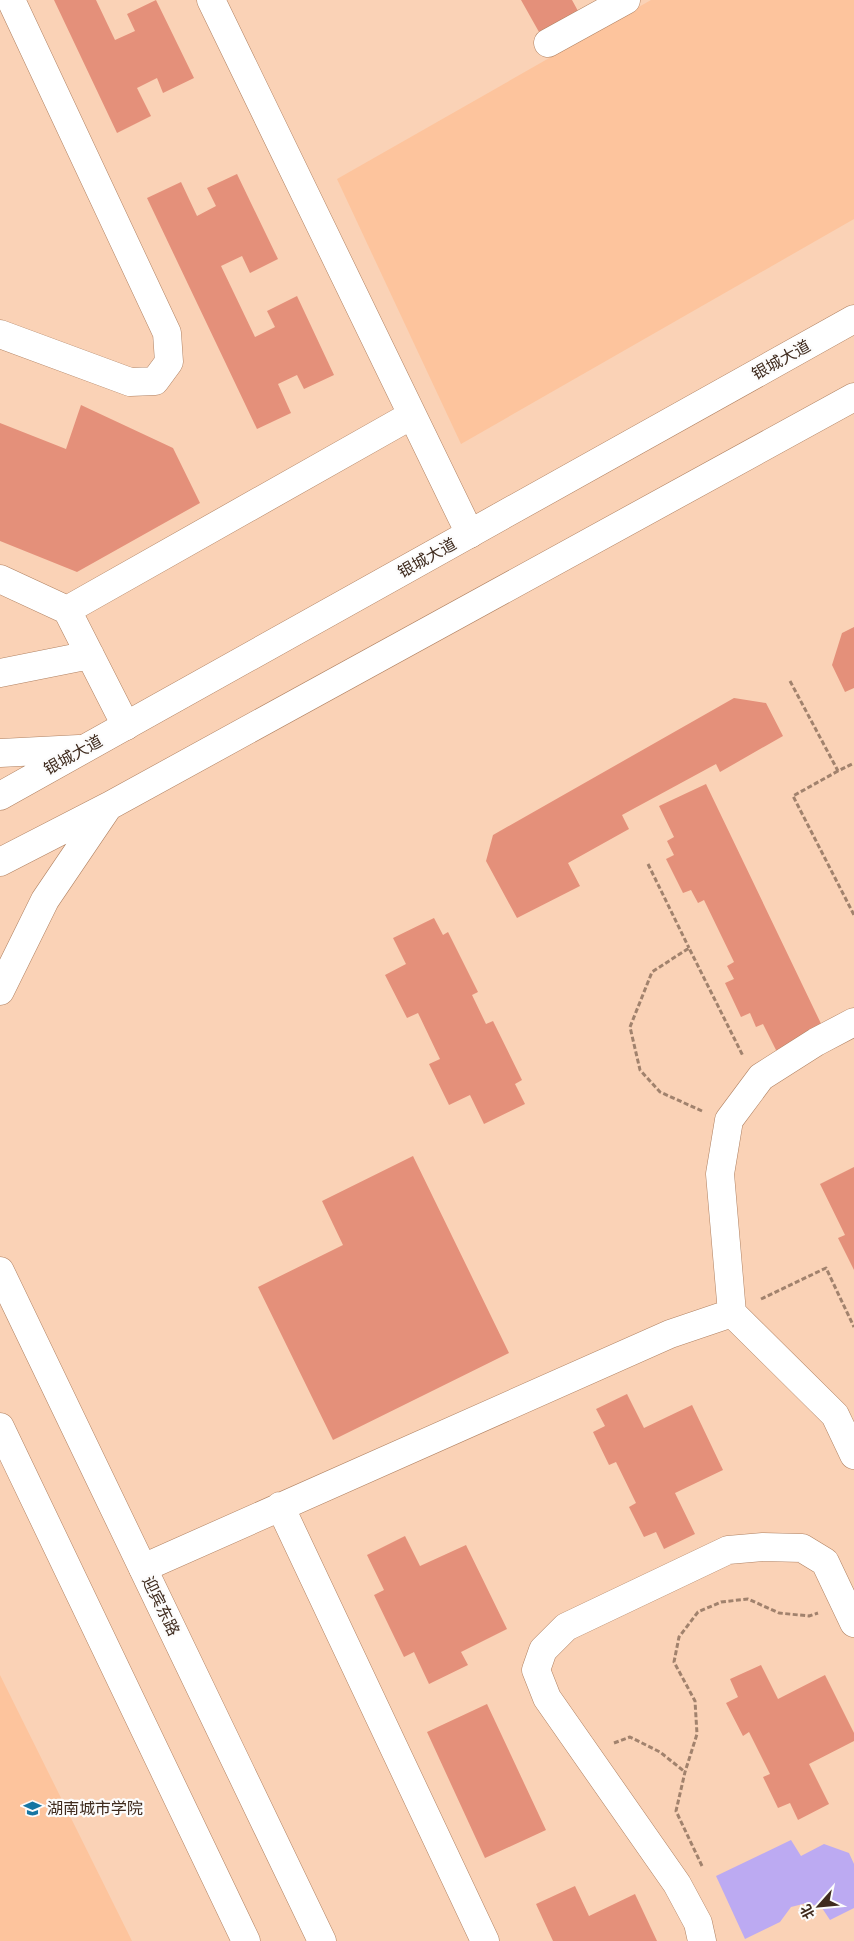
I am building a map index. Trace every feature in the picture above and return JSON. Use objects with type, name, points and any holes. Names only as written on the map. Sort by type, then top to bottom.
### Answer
[{"type":"main road","points":[[0,334],[130,382],[155,382],[169,362],[167,333],[11,0]]},
{"type":"main road","points":[[212,0],[470,534]]},
{"type":"main road","points":[[548,43],[626,0]]},
{"type":"main road","name":"银城大道","points":[[0,796],[854,319]]},
{"type":"main road","points":[[0,862],[109,806],[854,397]]},
{"type":"main road","points":[[67,610],[412,415]]},
{"type":"main road","points":[[0,579],[67,610],[126,726]]},
{"type":"main road","points":[[0,672],[90,655]]},
{"type":"main road","points":[[0,753],[85,748]]},
{"type":"main road","points":[[0,991],[45,900],[109,806]]},
{"type":"main road","points":[[854,1022],[761,1077],[729,1120],[720,1174],[732,1313],[835,1415],[854,1455]]},
{"type":"main road","name":"迎宾东路","points":[[0,1271],[322,1941]]},
{"type":"main road","points":[[143,1568],[660,1338],[732,1313]]},
{"type":"main road","points":[[0,1427],[246,1941]]},
{"type":"main road","points":[[280,1506],[485,1941]]},
{"type":"main road","points":[[702,1941],[698,1923],[677,1884],[547,1698],[536,1670],[543,1650],[566,1627],[728,1550],[763,1547],[802,1548],[825,1562],[850,1614]]},
{"type":"path","points":[[790,681],[838,771]]},
{"type":"path","points":[[854,763],[793,796],[854,915]]},
{"type":"path","points":[[648,864],[757,1083]]},
{"type":"path","points":[[689,948],[652,972],[630,1026],[640,1070],[660,1092],[690,1107],[729,1120]]},
{"type":"path","points":[[732,1313],[826,1268],[854,1327]]},
{"type":"path","points":[[705,1871],[676,1811],[685,1772],[697,1734],[695,1701],[674,1662],[679,1637],[698,1612],[721,1602],[748,1599],[779,1613],[809,1616],[850,1614]]},
{"type":"path","points":[[588,1757],[606,1746],[630,1737],[660,1752],[685,1772]]},
{"type":"shaded area","points":[[651,0],[854,0],[854,219],[461,444],[337,179]]},
{"type":"shaded area","name":"湖南城市学院","points":[[0,1675],[132,1941],[0,1941]]},
{"type":"shaded area","points":[[791,1840],[801,1856],[824,1844],[849,1853],[854,1864],[854,1908],[830,1920],[822,1908],[807,1903],[791,1907],[780,1922],[745,1939],[716,1876]]},
{"type":"building","points":[[54,0],[96,0],[115,40],[135,31],[127,14],[156,0],[194,78],[163,93],[157,78],[137,88],[151,116],[117,133]]},
{"type":"building","points":[[521,0],[572,0],[578,11],[539,32]]},
{"type":"building","points":[[237,174],[278,259],[250,273],[242,256],[221,266],[255,337],[275,327],[267,311],[297,296],[334,375],[304,389],[297,375],[278,384],[291,413],[257,429],[147,198],[181,182],[197,216],[216,206],[207,188]]},
{"type":"building","points":[[81,405],[173,448],[200,503],[77,572],[0,541],[0,423],[66,449]]},
{"type":"building","points":[[854,627],[854,688],[845,692],[832,665],[842,633]]},
{"type":"building","points":[[734,698],[766,703],[783,736],[720,772],[716,764],[622,815],[629,829],[568,863],[580,886],[517,918],[486,861],[493,835]]},
{"type":"building","points":[[706,784],[825,1032],[778,1054],[763,1024],[756,1027],[750,1013],[741,1017],[725,983],[734,979],[727,966],[734,962],[704,900],[698,903],[691,890],[683,893],[666,859],[674,855],[667,841],[674,837],[659,806]]},
{"type":"building","points":[[434,918],[443,935],[448,932],[478,992],[472,995],[486,1024],[493,1021],[522,1080],[515,1084],[525,1104],[484,1124],[470,1095],[449,1105],[429,1064],[440,1059],[418,1013],[407,1018],[385,975],[406,964],[393,938]]},
{"type":"building","points":[[413,1156],[509,1353],[333,1440],[258,1287],[343,1245],[322,1201]]},
{"type":"building","points":[[854,1167],[854,1270],[838,1238],[845,1235],[820,1184]]},
{"type":"building","points":[[627,1394],[644,1428],[692,1405],[723,1470],[675,1493],[695,1534],[664,1549],[656,1532],[644,1537],[629,1507],[636,1503],[616,1462],[609,1465],[593,1432],[605,1426],[596,1409]]},
{"type":"building","points":[[405,1536],[420,1566],[466,1545],[507,1629],[461,1652],[468,1665],[429,1684],[414,1652],[404,1657],[374,1595],[384,1590],[367,1555]]},
{"type":"building","points":[[761,1665],[778,1699],[825,1675],[854,1733],[854,1741],[809,1764],[829,1804],[798,1820],[790,1803],[778,1808],[763,1777],[770,1774],[749,1732],[743,1736],[726,1703],[738,1697],[730,1679]]},
{"type":"building","points":[[487,1704],[546,1830],[485,1858],[427,1732]]},
{"type":"building","points":[[575,1886],[589,1916],[635,1894],[657,1941],[553,1941],[536,1904]]},
{"type":"place","name":"湖南城市学院","points":[[33,1808]]}]
